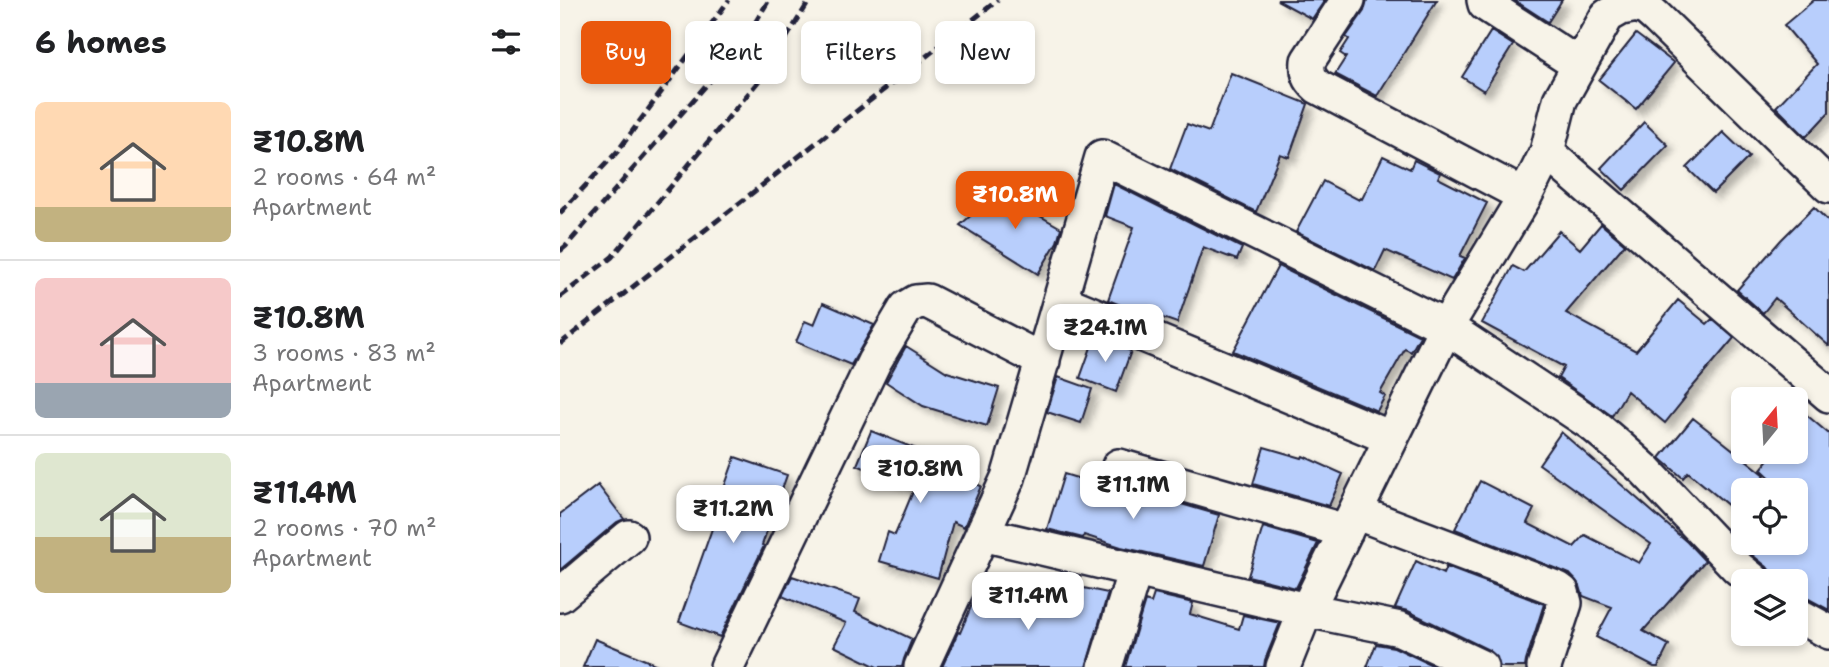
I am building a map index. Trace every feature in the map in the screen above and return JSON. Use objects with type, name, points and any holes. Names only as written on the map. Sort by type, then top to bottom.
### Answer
[{"type":"street","points":[[1348,0],[1308,61],[1307,71],[1311,80],[1318,87],[1525,196]]},
{"type":"street","points":[[1484,0],[1485,4],[1579,65]]},
{"type":"street","points":[[1283,667],[1307,610],[1446,327],[1525,196],[1547,152],[1560,100],[1610,13],[1632,5],[1642,6],[1656,17],[1829,186]]},
{"type":"street","points":[[1547,152],[1829,395]]},
{"type":"street","points":[[921,667],[1008,478],[1102,157],[1446,327],[1592,425],[1618,446],[1645,470],[1739,569]]},
{"type":"street","points":[[727,667],[874,362],[906,308],[916,302],[927,301],[1042,361]]},
{"type":"street","points":[[1061,301],[1391,438]]},
{"type":"street","points":[[1119,466],[1351,521],[1558,589],[1562,592],[1565,603],[1544,667]]},
{"type":"street","points":[[982,534],[1400,629],[1481,667]]},
{"type":"street","points":[[560,595],[629,537]]},
{"type":"street","points":[[1105,667],[1135,570]]},
{"type":"street","points":[[1808,621],[1829,632]]},
{"type":"building","points":[[1277,0],[1325,0],[1312,19]]},
{"type":"building","points":[[1367,0],[1437,0],[1377,96],[1335,74],[1346,57],[1340,53],[1349,39],[1346,37],[1364,11]]},
{"type":"building","points":[[1514,0],[1562,0],[1548,22]]},
{"type":"building","points":[[1814,0],[1829,0],[1829,112],[1806,137],[1776,107],[1817,64],[1784,25]]},
{"type":"building","points":[[1491,31],[1513,45],[1484,91],[1462,77]]},
{"type":"building","points":[[1636,34],[1674,63],[1636,109],[1599,80]]},
{"type":"building","points":[[1231,73],[1308,104],[1289,157],[1280,154],[1256,212],[1170,169],[1187,124],[1209,132]]},
{"type":"building","points":[[1644,122],[1668,145],[1624,190],[1601,168]]},
{"type":"building","points":[[1723,132],[1749,157],[1713,193],[1687,168]]},
{"type":"building","points":[[1383,156],[1410,169],[1414,160],[1440,173],[1438,178],[1487,203],[1460,256],[1465,258],[1452,280],[1385,250],[1375,271],[1296,232],[1323,181],[1359,200],[1362,199]]},
{"type":"building","points":[[1114,184],[1242,248],[1237,260],[1203,247],[1177,323],[1146,312],[1145,315],[1108,300],[1134,227],[1105,216]]},
{"type":"building","points":[[998,192],[1061,228],[1057,242],[1038,274],[960,225]]},
{"type":"building","points":[[1814,207],[1829,222],[1829,346],[1775,298],[1763,313],[1737,290]]},
{"type":"building","points":[[1601,224],[1625,244],[1566,313],[1636,351],[1678,300],[1707,324],[1712,319],[1734,338],[1665,423],[1627,391],[1612,416],[1558,378],[1564,367],[1482,323],[1513,266],[1524,272],[1559,231],[1580,249]]},
{"type":"building","points":[[1278,266],[1420,336],[1411,352],[1405,349],[1380,393],[1385,396],[1377,411],[1233,351]]},
{"type":"building","points":[[823,303],[874,325],[851,365],[796,342],[805,321],[814,325]]},
{"type":"building","points":[[1095,336],[1131,351],[1116,392],[1080,378]]},
{"type":"building","points":[[906,346],[947,372],[999,388],[987,426],[923,406],[886,382]]},
{"type":"building","points":[[1058,377],[1092,389],[1081,423],[1047,412]]},
{"type":"building","points":[[1808,416],[1829,434],[1829,610],[1808,599],[1808,569],[1768,569],[1752,555],[1808,555],[1808,478],[1770,478],[1761,469],[1765,464],[1808,464]]},
{"type":"building","points":[[1693,418],[1731,448],[1731,464],[1751,464],[1765,475],[1762,478],[1731,478],[1731,508],[1688,472],[1683,478],[1660,458]]},
{"type":"building","points":[[871,431],[916,449],[916,458],[981,486],[964,527],[953,522],[938,578],[879,561],[888,532],[895,535],[914,489],[857,465]]},
{"type":"building","points":[[1561,432],[1687,542],[1705,561],[1643,631],[1669,645],[1658,667],[1596,637],[1612,607],[1583,596],[1580,586],[1570,574],[1455,529],[1480,481],[1534,509],[1527,523],[1574,547],[1585,535],[1639,563],[1651,544],[1539,464]]},
{"type":"building","points":[[1264,447],[1302,458],[1303,456],[1343,474],[1329,506],[1253,484]]},
{"type":"building","points":[[735,457],[787,475],[762,545],[764,546],[720,637],[679,622]]},
{"type":"building","points":[[1064,474],[1139,497],[1140,492],[1219,515],[1204,566],[1121,547],[1084,535],[1083,538],[1047,529]]},
{"type":"building","points":[[598,485],[624,519],[560,570],[560,514]]},
{"type":"building","points":[[1263,527],[1318,543],[1296,588],[1248,576]]},
{"type":"building","points":[[1416,561],[1443,574],[1446,567],[1544,604],[1525,667],[1500,667],[1497,657],[1489,650],[1408,611],[1395,608]]},
{"type":"building","points":[[792,576],[860,599],[855,612],[912,639],[902,667],[877,667],[834,646],[846,623],[782,596]]},
{"type":"building","points":[[1069,585],[1108,593],[1086,667],[942,667],[978,590],[1063,613]]},
{"type":"building","points":[[1154,594],[1193,603],[1190,614],[1239,629],[1243,615],[1280,623],[1264,667],[1125,667],[1145,601],[1151,603]]},
{"type":"building","points":[[595,639],[662,667],[583,667]]},
{"type":"building","points":[[1376,644],[1394,647],[1436,667],[1367,667]]},
{"type":"railway","points":[[560,213],[617,152],[729,0]]},
{"type":"railway","points":[[560,251],[742,44],[769,0]]},
{"type":"railway","points":[[560,297],[612,257],[762,77],[810,0]]},
{"type":"railway","points":[[560,344],[998,0]]}]
